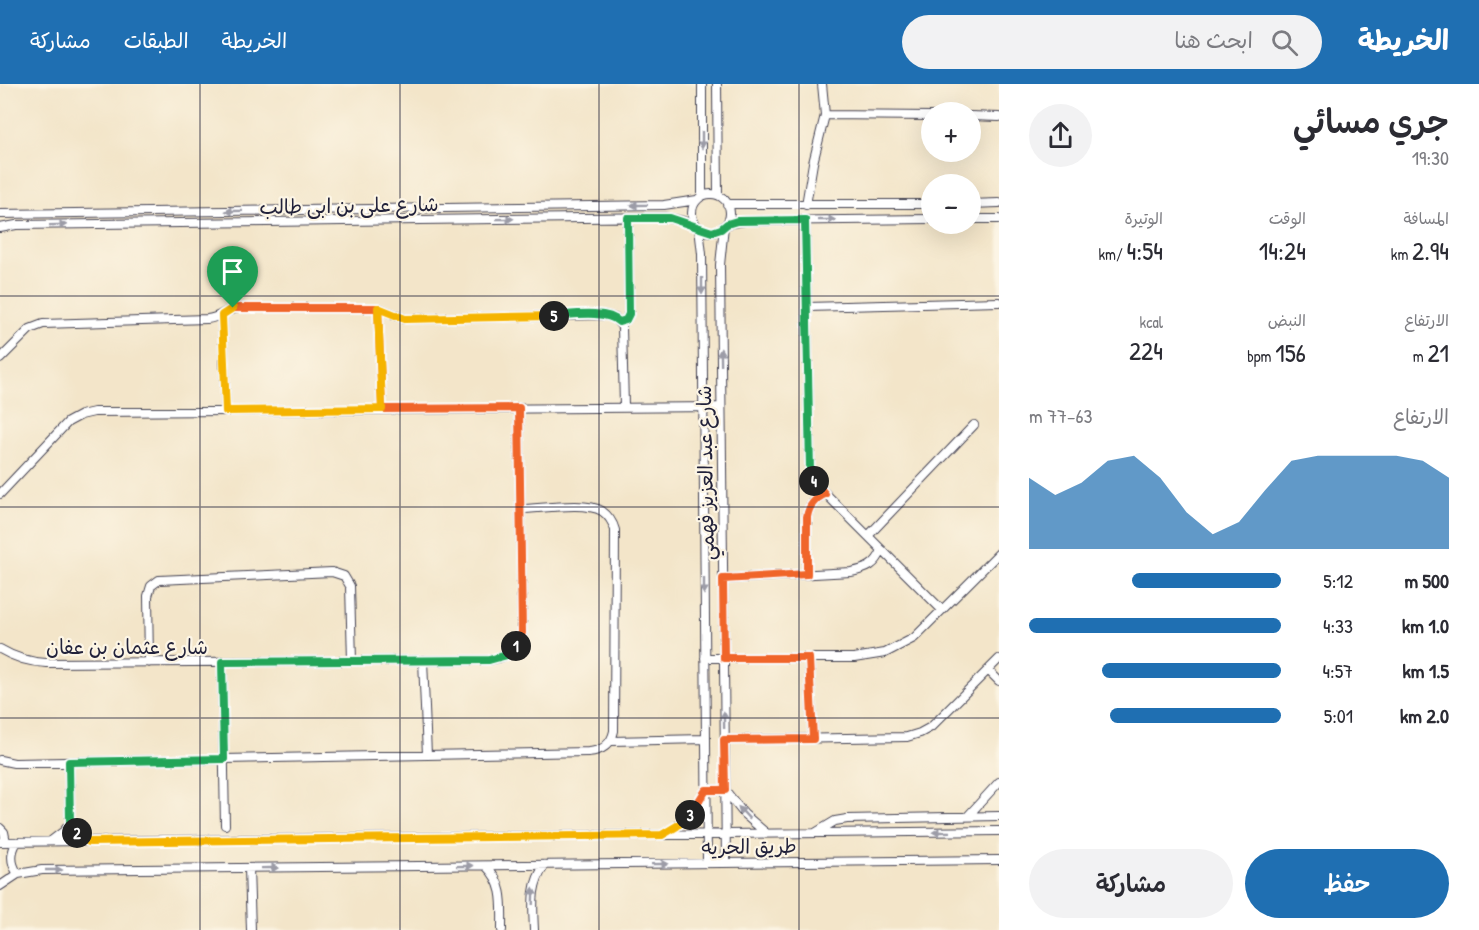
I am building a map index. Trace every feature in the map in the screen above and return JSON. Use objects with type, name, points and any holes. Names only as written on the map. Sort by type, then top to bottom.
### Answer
[{"type":"street","points":[[702,84],[702,177],[700,198],[692,214],[699,227],[712,232],[725,225],[752,220],[921,219]]},
{"type":"street","points":[[717,84],[718,195]]},
{"type":"street","points":[[806,205],[813,163],[825,115],[822,84]]},
{"type":"street","points":[[825,115],[921,116]]},
{"type":"street","points":[[981,116],[999,117]]},
{"type":"street","points":[[702,177],[710,179],[718,177]]},
{"type":"street","points":[[700,198],[710,194],[718,195],[727,204],[730,216],[725,225]]},
{"type":"street","name":"شارع على بن ابى طالب","points":[[0,214],[664,205],[700,198]]},
{"type":"street","points":[[981,204],[999,203]]},
{"type":"street","points":[[727,204],[921,204]]},
{"type":"street","points":[[664,205],[666,210],[664,217]]},
{"type":"street","points":[[752,205],[749,213],[752,220]]},
{"type":"street","points":[[473,208],[474,220]]},
{"type":"street","points":[[276,210],[276,222]]},
{"type":"street","name":"شارع على بن ابى طالب","points":[[0,228],[23,225],[664,217],[699,227]]},
{"type":"street","points":[[619,322],[626,320],[629,314],[628,218]]},
{"type":"street","points":[[981,219],[999,219]]},
{"type":"street","points":[[805,220],[810,470],[813,480],[942,610]]},
{"type":"street","name":"شارع عبد العزيز فهمي","points":[[725,225],[720,255],[726,863]]},
{"type":"street","name":"شارع عبد العزيز فهمي","points":[[699,227],[702,254],[707,863]]},
{"type":"street","points":[[702,254],[711,252],[720,255]]},
{"type":"street","points":[[807,307],[999,302]]},
{"type":"street","points":[[0,359],[30,329],[43,324],[207,319],[239,308],[378,308],[405,319],[604,315],[615,318],[623,333],[624,406]]},
{"type":"street","points":[[378,308],[382,409]]},
{"type":"street","points":[[222,315],[226,411]]},
{"type":"street","points":[[0,494],[68,422],[81,415],[94,412],[721,407]]},
{"type":"street","name":"شارع عثمان بن عفان","points":[[0,649],[28,662],[45,663],[498,659],[507,655],[519,642],[522,633],[519,408]]},
{"type":"street","points":[[868,536],[974,425]]},
{"type":"street","points":[[807,574],[808,509],[818,497],[825,494]]},
{"type":"street","points":[[0,760],[14,763],[596,752],[610,741],[614,731],[615,531],[613,523],[602,511],[589,506],[521,509]]},
{"type":"street","points":[[723,579],[851,572],[874,564],[882,550]]},
{"type":"street","points":[[705,658],[854,658],[885,653],[914,638],[999,553]]},
{"type":"street","points":[[148,663],[148,596],[151,586],[159,580],[332,572],[344,576],[350,586],[352,661]]},
{"type":"street","points":[[809,658],[813,739]]},
{"type":"street","points":[[724,740],[907,737],[931,727],[999,659]]},
{"type":"street","points":[[423,660],[427,755]]},
{"type":"street","points":[[222,662],[225,825]]},
{"type":"street","points":[[988,670],[999,681]]},
{"type":"street","points":[[610,741],[706,739]]},
{"type":"street","points":[[69,762],[70,823],[75,831],[89,842]]},
{"type":"street","points":[[967,817],[999,782]]},
{"type":"street","points":[[662,835],[691,815],[706,790],[725,790],[744,814],[766,833]]},
{"type":"street","points":[[815,833],[824,826],[847,819],[999,816]]},
{"type":"street","points":[[48,842],[57,837],[70,823]]},
{"type":"street","points":[[0,828],[4,832],[3,842]]},
{"type":"street","name":"طريق الحريه","points":[[3,842],[999,831]]},
{"type":"street","points":[[16,842],[12,857],[18,874]]},
{"type":"street","name":"طريق الحريه","points":[[0,886],[18,874],[42,870],[999,860]]},
{"type":"street","points":[[534,930],[533,886],[545,865]]},
{"type":"street","points":[[486,866],[494,873],[502,891],[502,930]]},
{"type":"street","points":[[249,868],[251,930]]},
{"type":"route","points":[[233,308],[222,315],[226,411],[382,409],[378,308],[405,319],[610,315],[619,322],[626,320],[629,314],[628,218],[670,218],[698,226],[707,232],[717,231],[727,224],[744,220],[805,220],[810,470],[813,480],[825,494],[812,502],[808,509],[807,574],[723,579],[724,658],[809,658],[813,739],[724,740],[725,790],[706,790],[691,815],[662,835],[89,842],[82,837],[70,823],[69,762],[224,759],[222,662],[489,660],[507,655],[519,642],[522,633],[519,408],[382,409],[380,346],[378,308],[233,308]]}]
